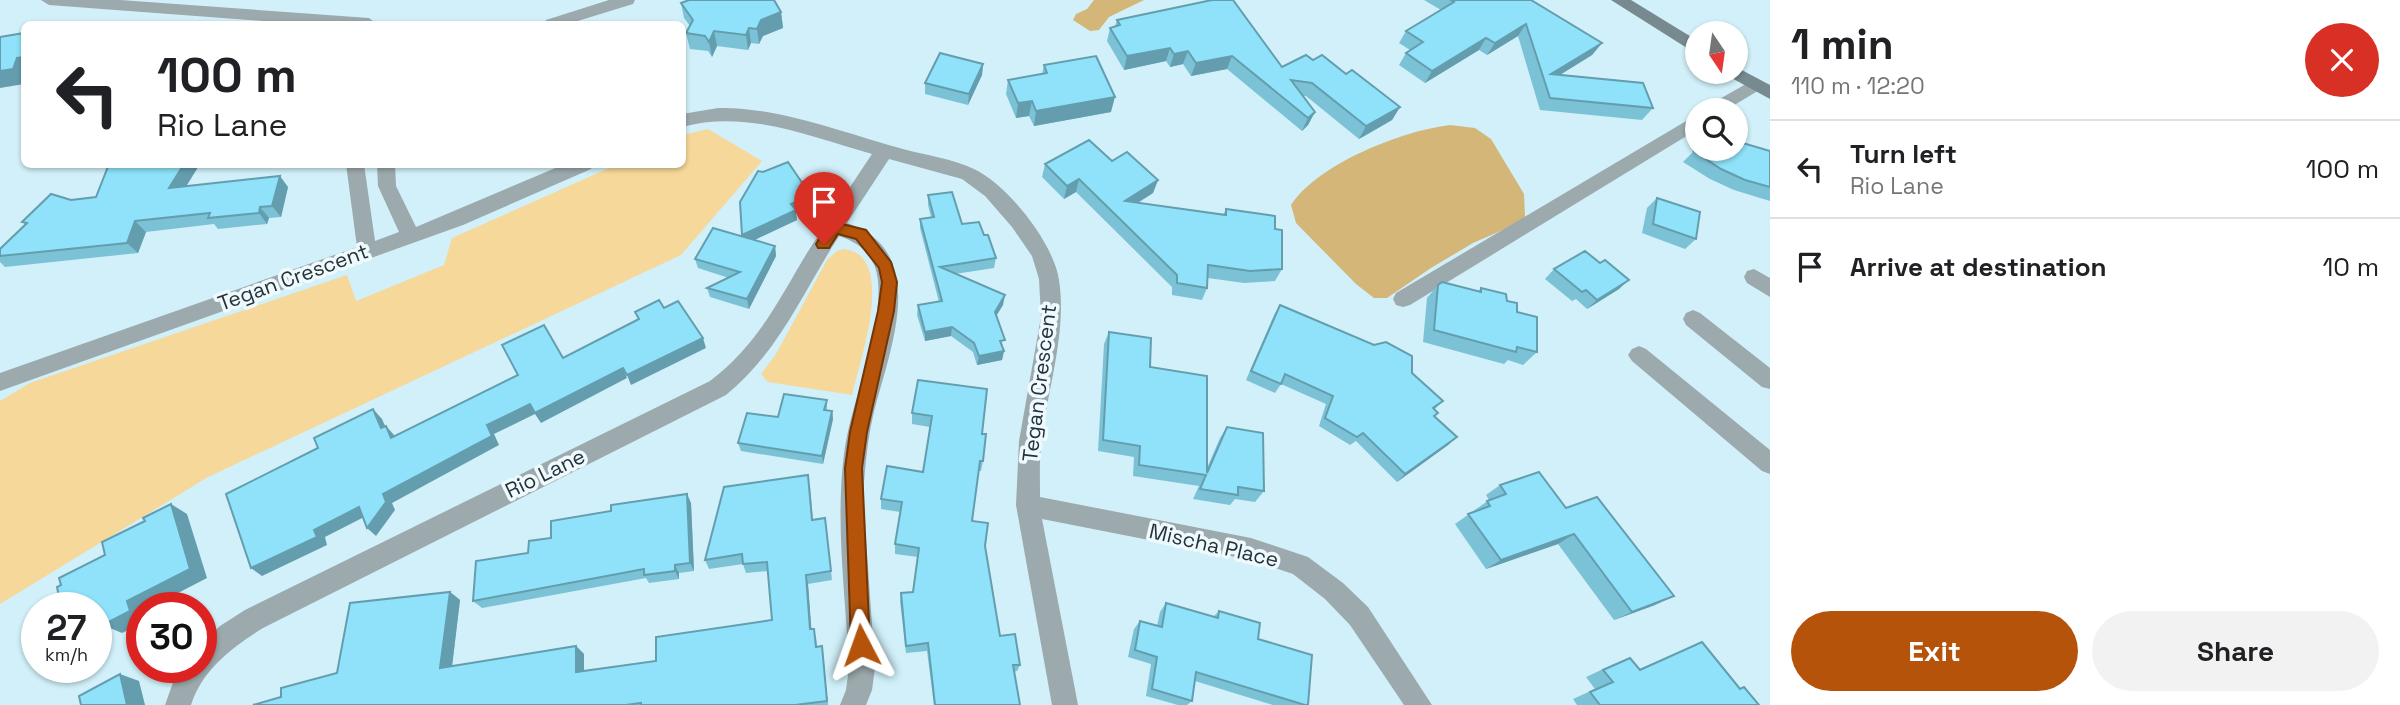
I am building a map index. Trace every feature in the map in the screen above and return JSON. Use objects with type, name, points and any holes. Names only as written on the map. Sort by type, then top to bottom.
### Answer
[{"type":"main road","points":[[1619,0],[1685,41]]},
{"type":"street","points":[[49,0],[329,21]]},
{"type":"street","points":[[561,21],[627,0]]},
{"type":"street","points":[[1742,98],[1763,89]]},
{"type":"street","name":"Tegan Crescent","points":[[686,120],[725,112],[754,115],[968,174],[992,191],[1019,222],[1041,254],[1049,279],[1051,317],[1030,441],[1028,505],[1065,705]]},
{"type":"street","points":[[1403,299],[1685,128]]},
{"type":"street","name":"Rio Lane","points":[[217,647],[229,635],[263,613],[718,387],[753,360],[767,342],[834,227],[885,150]]},
{"type":"street","points":[[356,168],[367,251]]},
{"type":"street","points":[[386,168],[387,186],[411,234]]},
{"type":"street","name":"Tegan Crescent","points":[[0,382],[456,220],[575,168]]},
{"type":"street","points":[[834,227],[861,234],[886,267],[889,282],[886,311],[853,468],[852,496],[862,668],[859,690],[853,705]]},
{"type":"street","points":[[1693,319],[1770,380]]},
{"type":"street","points":[[1639,355],[1770,464]]},
{"type":"street","name":"Mischa Place","points":[[1028,505],[1251,549],[1300,565],[1334,591],[1359,617],[1419,705]]},
{"type":"street","points":[[178,705],[186,683]]},
{"type":"shaded area","points":[[1094,0],[1144,0],[1109,17],[1099,30],[1090,31],[1073,20],[1076,14],[1087,9]]},
{"type":"shaded area","points":[[1450,125],[1475,128],[1491,139],[1524,194],[1525,217],[1519,223],[1473,243],[1387,298],[1374,298],[1356,284],[1296,223],[1291,205],[1320,176],[1340,163],[1408,134]]},
{"type":"shaded area","points":[[708,129],[762,161],[681,255],[208,477],[0,604],[0,401],[30,383],[347,275],[356,301],[444,265],[452,238],[609,168],[686,168],[686,134]]},
{"type":"shaded area","points":[[844,249],[860,256],[869,270],[872,289],[867,336],[852,395],[768,382],[761,374],[776,354],[827,260],[837,251]]},
{"type":"building","points":[[689,0],[774,0],[781,12],[761,20],[757,29],[749,28],[746,35],[714,31],[709,42],[705,36],[686,33],[693,20],[681,3]]},
{"type":"building","points":[[1212,0],[1233,0],[1282,67],[1306,55],[1313,60],[1322,55],[1346,74],[1352,70],[1400,107],[1366,126],[1312,83],[1291,80],[1315,112],[1308,118],[1232,56],[1196,63],[1188,51],[1174,54],[1170,48],[1127,56],[1110,28],[1120,25],[1117,20]]},
{"type":"building","points":[[1451,0],[1531,0],[1602,43],[1551,74],[1643,83],[1653,108],[1550,98],[1526,24],[1495,43],[1486,38],[1432,71],[1406,53],[1423,42],[1406,31],[1454,2]]},
{"type":"building","points":[[21,34],[21,57],[17,58],[13,69],[0,71],[0,37]]},
{"type":"building","points":[[940,53],[983,64],[969,94],[925,83]]},
{"type":"building","points":[[1096,56],[1115,97],[1036,111],[1032,101],[1018,103],[1008,80],[1047,73],[1044,65]]},
{"type":"building","points":[[1089,140],[1112,161],[1127,152],[1158,180],[1125,201],[1226,215],[1226,209],[1275,216],[1275,229],[1282,230],[1282,269],[1250,271],[1208,265],[1207,288],[1177,283],[1177,275],[1079,179],[1067,186],[1045,164]]},
{"type":"building","points":[[1748,145],[1770,151],[1770,187],[1745,180],[1709,161],[1748,161]]},
{"type":"building","points":[[788,162],[811,196],[791,204],[796,210],[742,235],[740,202],[758,171],[763,172]]},
{"type":"building","points":[[107,168],[182,168],[169,188],[280,176],[272,206],[260,207],[259,213],[208,218],[210,213],[135,221],[127,243],[0,256],[0,249],[27,223],[22,222],[51,194],[71,200],[96,197]]},
{"type":"building","points":[[952,192],[962,224],[979,222],[984,235],[988,235],[996,258],[940,267],[1005,295],[995,312],[1005,340],[1000,341],[1004,351],[979,356],[974,343],[952,327],[925,332],[918,305],[942,301],[920,219],[934,217],[928,195]]},
{"type":"building","points":[[1657,198],[1700,212],[1696,239],[1653,224]]},
{"type":"building","points":[[713,228],[775,246],[747,299],[707,288],[740,272],[695,259]]},
{"type":"building","points":[[1585,251],[1600,263],[1605,260],[1629,280],[1597,300],[1586,290],[1582,292],[1554,269]]},
{"type":"building","points":[[1442,282],[1481,292],[1481,288],[1506,294],[1507,301],[1517,303],[1517,312],[1537,317],[1537,352],[1517,347],[1516,352],[1434,330],[1438,285]]},
{"type":"building","points":[[659,300],[664,308],[678,301],[703,338],[627,375],[623,368],[535,413],[530,404],[487,425],[492,436],[383,494],[386,502],[367,528],[359,507],[314,530],[317,537],[251,568],[226,494],[318,448],[314,438],[373,409],[381,428],[386,426],[391,438],[518,375],[502,345],[544,325],[563,358],[639,319],[635,312]]},
{"type":"building","points":[[1280,305],[1374,345],[1386,342],[1412,356],[1412,373],[1443,401],[1433,408],[1438,413],[1434,416],[1457,437],[1405,474],[1363,433],[1357,437],[1325,418],[1333,396],[1285,374],[1281,384],[1251,371]]},
{"type":"building","points":[[1109,332],[1151,338],[1150,367],[1207,376],[1207,473],[1227,427],[1263,433],[1264,491],[1238,487],[1238,495],[1200,489],[1206,475],[1139,465],[1140,446],[1103,440]]},
{"type":"building","points":[[918,380],[987,389],[982,434],[986,434],[983,461],[980,461],[972,521],[988,523],[985,546],[1000,636],[1015,634],[1020,665],[1013,665],[1020,705],[935,705],[928,643],[906,646],[901,593],[913,592],[919,548],[895,544],[902,502],[881,499],[887,466],[923,472],[932,416],[912,413]]},
{"type":"building","points":[[784,394],[827,400],[824,410],[832,411],[822,456],[738,443],[747,413],[778,417]]},
{"type":"building","points":[[1539,472],[1566,508],[1597,497],[1674,596],[1632,612],[1574,534],[1501,560],[1468,514],[1490,506],[1487,501],[1506,494],[1500,485]]},
{"type":"building","points":[[808,475],[812,520],[825,518],[831,571],[806,575],[810,629],[814,629],[816,647],[822,646],[827,701],[795,705],[253,705],[281,697],[281,688],[337,673],[350,603],[450,592],[440,668],[576,646],[576,672],[656,661],[656,637],[772,620],[767,562],[743,564],[742,554],[705,560],[724,487]]},
{"type":"building","points":[[687,494],[690,563],[675,565],[675,571],[644,575],[644,569],[473,601],[476,561],[528,553],[529,541],[551,538],[551,521],[611,511],[611,505]]},
{"type":"building","points":[[171,504],[190,569],[145,592],[126,592],[126,613],[112,620],[112,592],[58,592],[57,587],[61,585],[59,578],[105,555],[102,542],[145,521],[143,518]]},
{"type":"building","points":[[1166,603],[1218,618],[1219,611],[1260,623],[1258,639],[1312,655],[1308,705],[1196,672],[1192,701],[1152,689],[1157,657],[1135,650],[1140,621],[1162,627]]},
{"type":"building","points":[[1702,642],[1740,689],[1744,687],[1759,705],[1600,705],[1590,692],[1613,682],[1603,670],[1630,658],[1640,670]]},
{"type":"building","points":[[120,674],[127,705],[81,705],[79,696],[103,683],[112,683],[112,678]]},
{"type":"route","points":[[824,244],[834,227],[861,234],[886,267],[889,282],[886,311],[853,468],[852,496],[861,645]]}]
